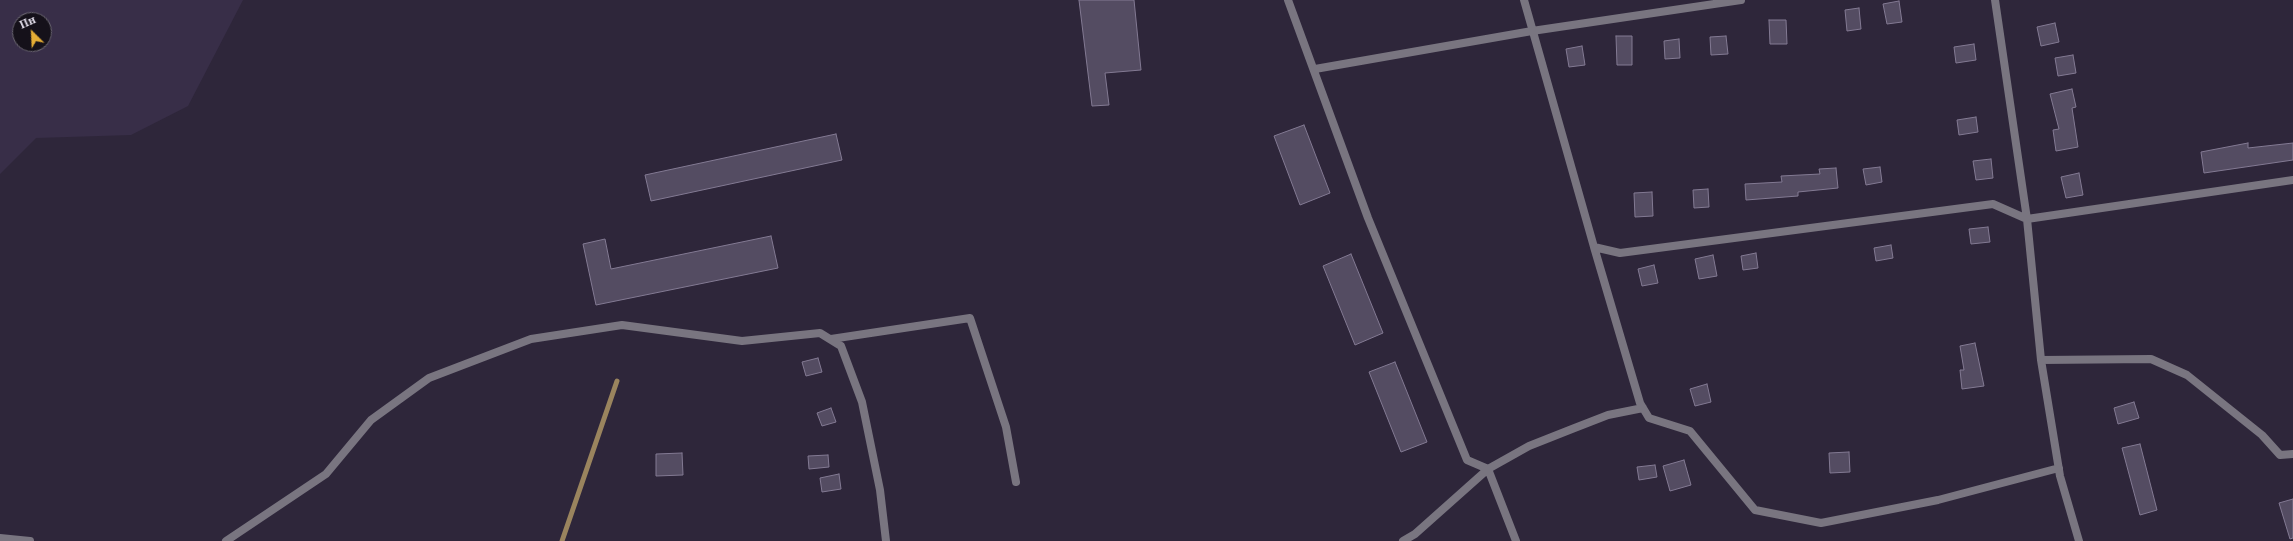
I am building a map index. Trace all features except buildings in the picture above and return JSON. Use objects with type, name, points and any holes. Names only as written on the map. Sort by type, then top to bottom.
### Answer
[{"type":"street","points":[[1288,0],[1315,69],[1368,218],[1467,460],[1488,469],[1516,541]]},
{"type":"street","points":[[1524,0],[1594,247],[1643,408],[1649,418],[1690,431],[1755,510],[1821,523],[1938,500],[2059,468]]},
{"type":"street","points":[[1315,69],[1532,30],[1741,0]]},
{"type":"street","points":[[1995,0],[2027,219],[2040,360],[2059,468],[2079,541]]},
{"type":"street","points":[[1594,247],[1620,253],[1993,204],[2027,219],[2293,180]]},
{"type":"street","points":[[831,339],[970,318],[1006,427],[1016,482]]},
{"type":"street","points":[[226,541],[326,474],[371,420],[429,378],[531,339],[622,325],[742,341],[820,333],[841,346],[862,402],[880,490],[886,541]]},
{"type":"street","points":[[2040,360],[2151,359],[2187,375],[2262,435],[2280,455],[2293,454]]},
{"type":"street","points":[[1403,541],[1415,534],[1488,469],[1529,446],[1608,415],[1643,408]]},
{"type":"street","points":[[0,538],[30,541]]},
{"type":"shaded area","points":[[0,0],[243,0],[188,106],[131,135],[36,138],[0,174]]},
{"type":"waterway","points":[[562,541],[617,381]]}]
